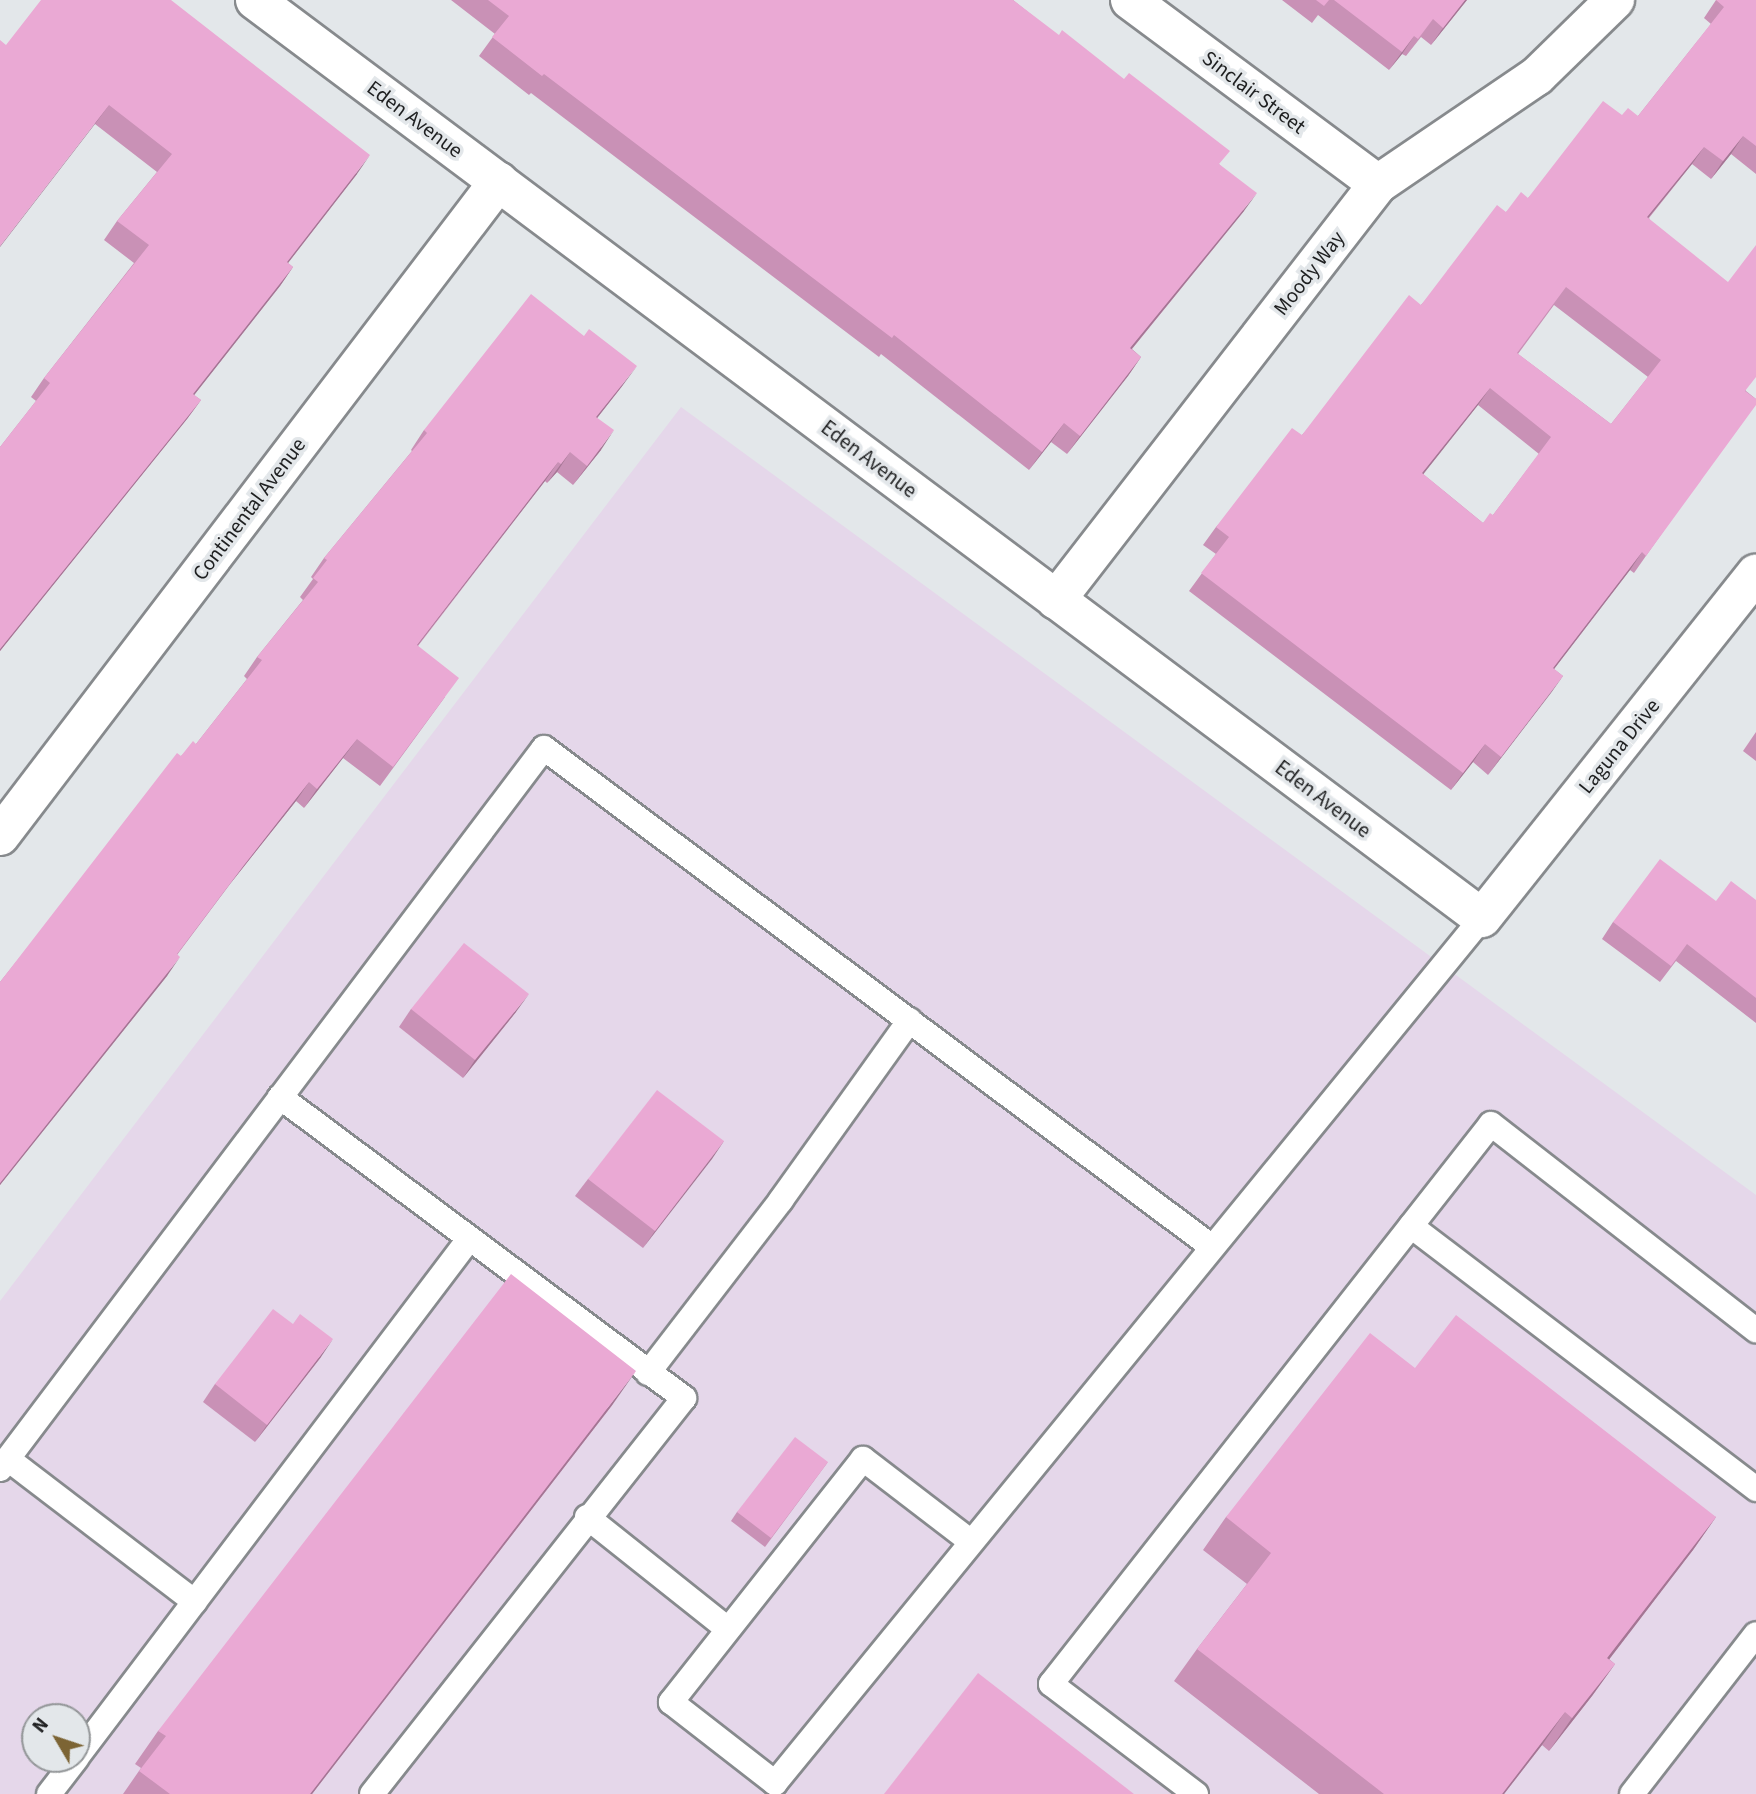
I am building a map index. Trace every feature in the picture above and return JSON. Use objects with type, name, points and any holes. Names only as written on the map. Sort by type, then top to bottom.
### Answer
[{"type":"street","name":"Eden Avenue","points":[[255,0],[1482,918]]},
{"type":"street","name":"Sinclair Street","points":[[1130,0],[1378,184]]},
{"type":"street","name":"Moody Way","points":[[1056,600],[1378,184],[1537,76],[1615,0]]},
{"type":"street","name":"Continental Avenue","points":[[0,836],[499,181]]},
{"type":"street","name":"Laguna Drive","points":[[1482,918],[1756,574]]},
{"type":"lane","points":[[195,1602],[4,1464],[544,748],[1212,1247]]},
{"type":"lane","points":[[970,1541],[863,1459],[671,1702],[775,1783],[970,1541],[1482,918]]},
{"type":"lane","points":[[648,1373],[781,1200],[910,1020]]},
{"type":"lane","points":[[280,1097],[684,1398],[587,1517],[372,1794]]},
{"type":"lane","points":[[1196,1794],[1051,1684],[1491,1124],[1756,1330]]},
{"type":"lane","points":[[1411,1226],[1756,1489]]},
{"type":"lane","points":[[91,1738],[469,1239]]},
{"type":"lane","points":[[587,1517],[729,1629]]},
{"type":"lane","points":[[1632,1794],[1756,1634]]},
{"type":"lane","points":[[49,1794],[65,1773]]},
{"type":"shaded area","points":[[681,407],[1756,1195],[1756,1794],[0,1794],[0,1301]]},
{"type":"building","points":[[41,0],[171,0],[370,155],[287,262],[293,267],[193,394],[201,400],[0,649],[0,447],[50,383],[44,378],[149,245],[117,221],[172,154],[109,105],[0,246],[0,40],[6,45]]},
{"type":"building","points":[[488,0],[1013,0],[1059,35],[1062,30],[1124,79],[1129,73],[1230,151],[1219,164],[1257,193],[1130,348],[1141,357],[1080,436],[1064,423],[1042,452],[894,335],[892,338],[492,37],[509,16]]},
{"type":"building","points":[[1316,0],[1329,0],[1324,6]]},
{"type":"building","points":[[1334,0],[1465,0],[1443,28],[1433,19],[1418,39],[1414,36],[1402,52]]},
{"type":"building","points":[[1716,0],[1756,0],[1756,146],[1743,136],[1723,161],[1704,147],[1647,217],[1728,282],[1756,245],[1756,377],[1745,391],[1756,399],[1756,405],[1646,556],[1642,552],[1553,668],[1563,676],[1501,757],[1485,744],[1463,773],[1201,573],[1229,537],[1216,527],[1292,428],[1302,435],[1409,295],[1421,305],[1497,205],[1506,212],[1521,192],[1528,198],[1603,101],[1622,115],[1628,108],[1638,116],[1724,7]],"holes":[[[1566,287],[1661,360],[1611,424],[1517,353]],[[1490,388],[1551,437],[1493,515],[1490,513],[1483,523],[1422,473]]]},
{"type":"building","points":[[531,294],[584,336],[589,329],[637,366],[596,417],[614,430],[587,466],[570,452],[561,464],[558,462],[417,645],[459,678],[393,767],[357,739],[317,789],[309,782],[177,954],[180,957],[0,1183],[0,982],[177,753],[181,756],[193,741],[196,744],[262,660],[257,657],[318,582],[313,578],[327,560],[324,558],[427,433],[424,430]]},
{"type":"building","points":[[1660,859],[1716,901],[1731,881],[1756,900],[1756,998],[1687,944],[1671,966],[1613,922]]},
{"type":"building","points":[[464,943],[529,994],[475,1060],[411,1009]]},
{"type":"building","points":[[657,1090],[724,1141],[655,1231],[588,1179]]},
{"type":"building","points":[[511,1274],[636,1371],[310,1794],[170,1794],[139,1771],[166,1736],[158,1731]]},
{"type":"building","points":[[273,1309],[293,1324],[300,1314],[333,1339],[267,1425],[215,1384]]},
{"type":"building","points":[[1456,1315],[1716,1517],[1607,1658],[1615,1664],[1572,1718],[1565,1712],[1502,1794],[1384,1794],[1197,1649],[1271,1553],[1226,1517],[1370,1333],[1415,1368]]},
{"type":"building","points":[[795,1437],[828,1462],[771,1538],[737,1512]]},
{"type":"building","points":[[978,1673],[1134,1794],[884,1794]]}]
